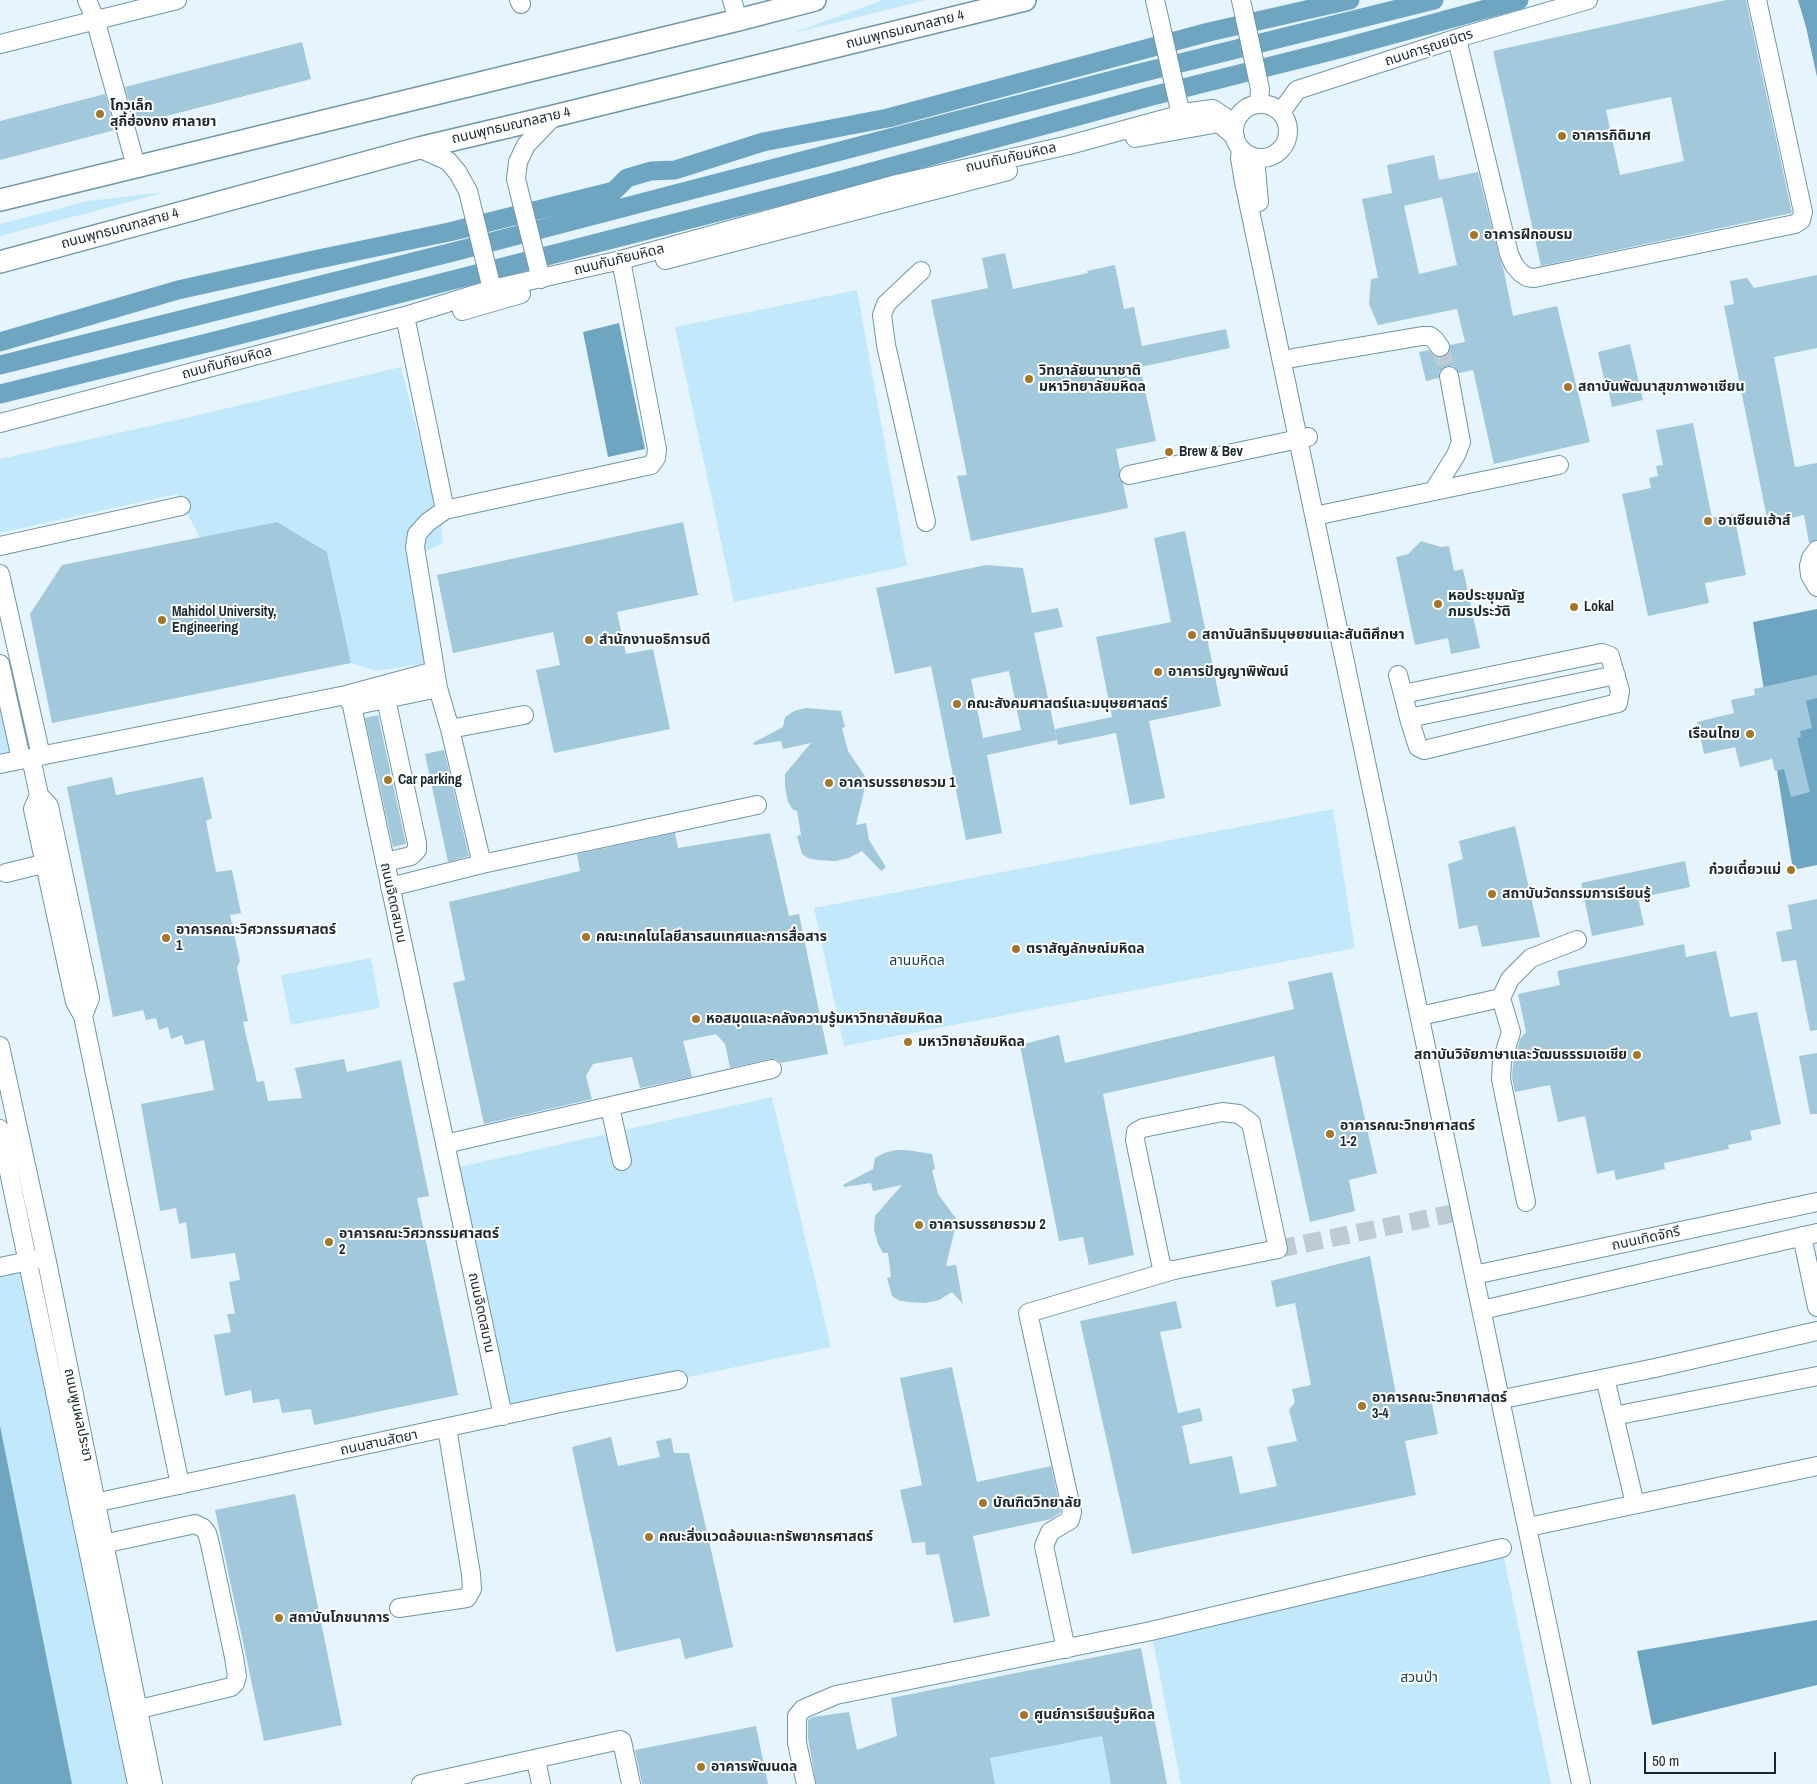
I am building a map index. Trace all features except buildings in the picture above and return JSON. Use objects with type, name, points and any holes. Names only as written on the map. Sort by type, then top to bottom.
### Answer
[{"type":"main road","points":[[0,200],[815,0]]},
{"type":"main road","name":"ถนนพุทธมณฑลสาย 4","points":[[0,262],[420,148],[1025,0]]},
{"type":"street","points":[[87,0],[95,19],[136,166]]},
{"type":"street","points":[[0,44],[177,0]]},
{"type":"street","points":[[732,0],[738,20]]},
{"type":"street","points":[[1154,0],[1181,115]]},
{"type":"street","points":[[1241,0],[1258,77],[1260,89],[1259,104]]},
{"type":"street","name":"ถนนการุณยมิตร","points":[[1281,112],[1298,90],[1457,39],[1588,0]]},
{"type":"street","points":[[1457,39],[1509,254],[1514,265],[1521,273],[1527,277],[1534,278],[1795,224],[1802,220],[1803,212],[1757,0]]},
{"type":"street","points":[[1242,142],[1272,156],[1285,145],[1288,137],[1286,119],[1281,112],[1273,107],[1259,104],[1246,108],[1240,115],[1244,182],[1303,438],[1486,1310],[1581,1784]]},
{"type":"street","name":"ถนนกันภัยมหิดล","points":[[0,423],[526,292],[897,184],[1069,145],[1181,115],[1214,109],[1242,142]]},
{"type":"street","points":[[541,279],[516,179],[518,162],[526,145],[554,116]]},
{"type":"street","name":"ถนนกันภัยมหิดล","points":[[0,432],[339,345],[492,289],[727,245],[1142,136],[1219,123],[1242,142]]},
{"type":"street","points":[[1242,142],[1257,195],[1293,358],[1303,438],[1324,514],[1429,1014],[1478,1274]]},
{"type":"street","points":[[420,148],[448,161],[458,173],[468,191],[492,289]]},
{"type":"street","points":[[482,864],[450,729],[436,680],[415,547],[417,534],[428,522],[445,510],[651,465],[656,458],[657,449],[622,265]]},
{"type":"street","points":[[921,271],[886,304],[882,315],[886,345],[926,522]]},
{"type":"street","points":[[406,321],[445,510]]},
{"type":"street","points":[[1293,358],[1422,336],[1430,336],[1440,347]]},
{"type":"street","points":[[1434,490],[1456,455],[1461,442],[1449,376]]},
{"type":"street","points":[[1129,475],[1303,438]]},
{"type":"street","points":[[1324,514],[1559,465]]},
{"type":"street","points":[[0,546],[181,506]]},
{"type":"street","points":[[1817,550],[1811,558],[1809,566],[1812,582],[1817,587]]},
{"type":"street","points":[[0,574],[39,795],[33,808],[53,861],[75,1002],[83,1016],[180,1485]]},
{"type":"street","points":[[1398,675],[1402,694],[1418,748],[1424,750],[1618,703],[1620,691],[1610,656],[1602,653],[1402,694]]},
{"type":"street","points":[[0,664],[31,758]]},
{"type":"street","points":[[1409,718],[1616,674]]},
{"type":"street","points":[[349,701],[386,699],[436,680]]},
{"type":"street","points":[[0,764],[349,701],[436,680]]},
{"type":"street","points":[[385,862],[411,856],[417,850],[386,699]]},
{"type":"street","name":"ถนนจิตตสมาน","points":[[349,701],[503,1416]]},
{"type":"street","points":[[450,729],[524,715]]},
{"type":"street","points":[[390,887],[482,864],[757,805]]},
{"type":"street","points":[[6,873],[53,861]]},
{"type":"street","points":[[1526,1202],[1501,1079],[1502,1061],[1510,1032],[1501,998],[1510,979],[1531,958],[1577,940]]},
{"type":"street","points":[[1429,1014],[1501,998]]},
{"type":"street","name":"ถนนพูนผลประชา","points":[[0,1046],[46,1257],[88,1505],[130,1712],[137,1784]]},
{"type":"street","points":[[445,1144],[772,1070]]},
{"type":"street","points":[[610,1107],[622,1162]]},
{"type":"street","points":[[1066,1649],[1044,1546],[1050,1532],[1070,1520],[1072,1512],[1028,1312],[1174,1270],[1278,1249],[1251,1124],[1239,1114],[1222,1112],[1143,1128],[1136,1132],[1135,1140],[1161,1264],[1167,1270],[1174,1270]]},
{"type":"street","name":"ถนนพูนผลประชา","points":[[0,1129],[28,1261],[88,1505]]},
{"type":"street","name":"ถนนเทิดจักรี","points":[[1478,1274],[1817,1202]]},
{"type":"street","points":[[1486,1310],[1810,1234],[1817,1307]]},
{"type":"street","points":[[0,1267],[46,1257]]},
{"type":"street","points":[[1486,1310],[1508,1398],[1533,1526],[1590,1784]]},
{"type":"street","points":[[1508,1398],[1817,1331]]},
{"type":"street","points":[[1614,1416],[1817,1376]]},
{"type":"street","points":[[1605,1378],[1635,1504]]},
{"type":"street","name":"ถนนสานสัตยา","points":[[88,1505],[565,1402],[678,1380]]},
{"type":"street","points":[[399,1608],[467,1598],[472,1588],[447,1428]]},
{"type":"street","points":[[1533,1526],[1817,1466]]},
{"type":"street","points":[[96,1545],[195,1524],[203,1528],[207,1533],[210,1544],[234,1657],[237,1676],[235,1683],[231,1687],[130,1712]]},
{"type":"street","points":[[806,1784],[797,1743],[797,1716],[803,1708],[836,1695],[1151,1631],[1502,1548]]},
{"type":"street","name":"ถนนพูนผลประชา","points":[[130,1712],[153,1784]]},
{"type":"street","points":[[421,1784],[621,1741],[631,1784]]},
{"type":"street","points":[[536,1760],[542,1784]]},
{"type":"green space","points":[[883,0],[926,0],[790,34]]},
{"type":"green space","points":[[165,192],[0,236],[0,224],[88,201]]},
{"type":"green space","points":[[857,290],[907,566],[734,602],[675,327]]},
{"type":"green space","points":[[401,367],[441,525],[443,543],[417,555],[440,661],[376,671],[351,663],[327,552],[277,522],[200,538],[177,494],[0,533],[0,459]]},
{"type":"green space","points":[[0,659],[21,759],[0,764]]},
{"type":"green space","name":"ลานมหิดล","points":[[1333,809],[1355,948],[844,1046],[814,908]]},
{"type":"green space","points":[[371,958],[380,1008],[291,1025],[281,975]]},
{"type":"green space","points":[[772,1097],[831,1347],[503,1416],[450,1169]]},
{"type":"green space","points":[[28,1261],[137,1784],[0,1784],[0,1267]]},
{"type":"green space","name":"สวนป่า","points":[[1502,1548],[1551,1784],[1181,1784],[1151,1631]]},
{"type":"green space","points":[[1102,1736],[1111,1784],[995,1784],[990,1758]]},
{"type":"shaded area","points":[[1798,0],[1817,0],[1817,77],[1806,27]]},
{"type":"shaded area","points":[[619,323],[645,449],[608,457],[583,332]]},
{"type":"shaded area","points":[[1817,609],[1817,865],[1793,870],[1753,622]]},
{"type":"shaded area","points":[[0,1426],[72,1784],[0,1784]]},
{"type":"shaded area","points":[[1817,1620],[1817,1685],[1652,1725],[1637,1651]]},
{"type":"waterway","points":[[0,342],[178,290],[449,232],[614,191],[627,178],[651,171],[675,170],[763,142],[888,118],[1209,32],[1350,0]]},
{"type":"waterway","points":[[0,365],[453,252],[1132,75],[1434,0]]},
{"type":"waterway","points":[[0,394],[211,342],[831,183],[1148,97],[1339,49],[1519,0]]},
{"type":"tunnel","points":[[1440,347],[1449,376]]},
{"type":"tunnel","points":[[1278,1249],[1469,1210]]},
{"type":"place","name":"โกวเล็ก สุกี้ฮ่องกง ศาลายา","points":[[100,114]]},
{"type":"place","name":"อาคารกิติมาศ","points":[[1562,136]]},
{"type":"place","name":"อาคารฝึกอบรม","points":[[1474,235]]},
{"type":"place","name":"วิทยาลัยนานาชาติ มหาวิทยาลัยมหิดล","points":[[1029,379]]},
{"type":"place","name":"สถาบันพัฒนาสุขภาพอาเซียน","points":[[1568,387]]},
{"type":"place","name":"Brew & Bev","points":[[1169,452]]},
{"type":"place","name":"อาเซียนเฮ้าส์","points":[[1708,521]]},
{"type":"place","name":"หอประชุมณัฐ ภมรประวัติ","points":[[1438,604]]},
{"type":"place","name":"Lokal","points":[[1574,607]]},
{"type":"place","name":"Mahidol University, Engineering","points":[[162,620]]},
{"type":"place","name":"สถาบันสิทธิมนุษยชนและสันติศึกษา","points":[[1192,635]]},
{"type":"place","name":"สำนักงานอธิการบดี","points":[[589,640]]},
{"type":"place","name":"อาคารปัญญาพิพัฒน์","points":[[1158,672]]},
{"type":"place","name":"คณะสังคมศาสตร์และมนุษยศาสตร์","points":[[957,704]]},
{"type":"place","name":"เรือนไทย","points":[[1750,734]]},
{"type":"place","name":"Car parking","points":[[388,780]]},
{"type":"place","name":"อาคารบรรยายรวม 1","points":[[829,783]]},
{"type":"place","name":"ก๋วยเตี๋ยวแม่","points":[[1791,870]]},
{"type":"place","name":"สถาบันวัตกรรมการเรียนรู้","points":[[1492,894]]},
{"type":"place","name":"คณะเทคโนโลยีสารสนเทศและการสื่อสาร","points":[[586,937]]},
{"type":"place","name":"อาคารคณะวิศวกรรมศาสตร์ 1","points":[[166,938]]},
{"type":"place","name":"ตราสัญลักษณ์มหิดล","points":[[1016,949]]},
{"type":"place","name":"หอสมุดและคลังความรู้มหาวิทยาลัยมหิดล","points":[[696,1019]]},
{"type":"place","name":"มหาวิทยาลัยมหิดล","points":[[908,1042]]},
{"type":"place","name":"สถาบันวิจัยภาษาและวัฒนธรรมเอเชีย","points":[[1637,1055]]},
{"type":"place","name":"อาคารคณะวิทยาศาสตร์ 1-2","points":[[1330,1134]]},
{"type":"place","name":"อาคารบรรยายรวม 2","points":[[919,1225]]},
{"type":"place","name":"อาคารคณะวิศวกรรมศาสตร์ 2","points":[[329,1242]]},
{"type":"place","name":"อาคารคณะวิทยาศาสตร์ 3-4","points":[[1362,1406]]},
{"type":"place","name":"บัณฑิตวิทยาลัย","points":[[983,1503]]},
{"type":"place","name":"คณะสิ่งแวดล้อมและทรัพยากรศาสตร์","points":[[649,1537]]},
{"type":"place","name":"สถาบันโภชนาการ","points":[[279,1618]]},
{"type":"place","name":"ศูนย์การเรียนรู้มหิดล","points":[[1024,1715]]},
{"type":"place","name":"อาคารพัฒนดล","points":[[701,1767]]}]
